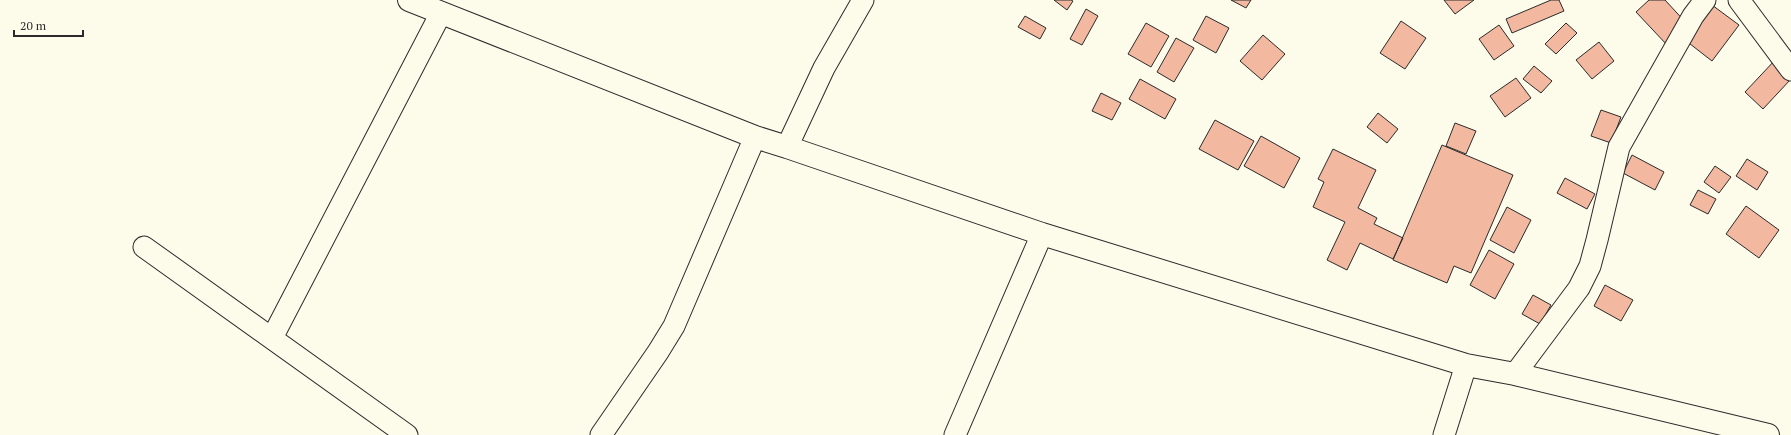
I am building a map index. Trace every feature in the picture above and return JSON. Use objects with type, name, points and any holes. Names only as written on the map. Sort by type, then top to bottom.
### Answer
[{"type":"main road","points":[[409,0],[755,138],[788,147],[1042,234],[1466,365],[1515,374],[1746,432],[1768,435]]},
{"type":"street","points":[[788,147],[824,68],[863,0]]},
{"type":"street","points":[[1515,374],[1579,288],[1590,266],[1619,147],[1693,16],[1705,0]]},
{"type":"street","points":[[1739,0],[1791,70]]},
{"type":"street","points":[[272,338],[441,13]]},
{"type":"street","points":[[602,435],[674,326],[755,138]]},
{"type":"street","points":[[955,435],[1042,234]]},
{"type":"street","points":[[144,247],[408,435]]},
{"type":"street","points":[[1444,435],[1466,365]]},
{"type":"building","points":[[1054,0],[1071,0],[1073,1],[1067,10]]},
{"type":"building","points":[[1231,0],[1251,0],[1246,8]]},
{"type":"building","points":[[1444,0],[1474,0],[1455,14]]},
{"type":"building","points":[[1551,0],[1559,0],[1564,11],[1512,33],[1506,19]]},
{"type":"building","points":[[1649,0],[1665,0],[1689,26],[1668,46],[1636,12]]},
{"type":"building","points":[[1712,5],[1739,25],[1712,61],[1685,40]]},
{"type":"building","points":[[1086,9],[1098,16],[1082,45],[1070,39]]},
{"type":"building","points":[[1025,16],[1046,28],[1040,39],[1018,27]]},
{"type":"building","points":[[1206,16],[1229,28],[1216,53],[1193,40]]},
{"type":"building","points":[[1401,21],[1426,38],[1405,69],[1380,53]]},
{"type":"building","points":[[1146,23],[1169,36],[1151,67],[1128,54]]},
{"type":"building","points":[[1566,23],[1577,33],[1556,54],[1545,44]]},
{"type":"building","points":[[1499,25],[1514,46],[1494,60],[1479,39]]},
{"type":"building","points":[[1263,35],[1285,54],[1262,80],[1240,61]]},
{"type":"building","points":[[1176,38],[1194,48],[1174,82],[1157,72]]},
{"type":"building","points":[[1599,42],[1614,61],[1592,79],[1576,60]]},
{"type":"building","points":[[1776,59],[1791,79],[1763,109],[1745,92]]},
{"type":"building","points":[[1534,66],[1552,81],[1541,93],[1523,79]]},
{"type":"building","points":[[1516,78],[1531,98],[1505,117],[1490,96]]},
{"type":"building","points":[[1140,79],[1176,99],[1165,119],[1129,99]]},
{"type":"building","points":[[1101,93],[1121,103],[1112,120],[1092,111]]},
{"type":"building","points":[[1601,110],[1621,117],[1611,143],[1591,136]]},
{"type":"building","points":[[1378,113],[1398,129],[1387,143],[1367,127]]},
{"type":"building","points":[[1215,120],[1254,141],[1238,170],[1199,149]]},
{"type":"building","points":[[1455,123],[1476,131],[1466,154],[1446,146]]},
{"type":"building","points":[[1261,136],[1300,158],[1284,188],[1244,166]]},
{"type":"building","points":[[1442,145],[1513,175],[1471,273],[1454,266],[1447,283],[1393,260]]},
{"type":"building","points":[[1333,149],[1376,170],[1358,208],[1377,218],[1374,224],[1403,238],[1393,259],[1360,243],[1347,270],[1327,260],[1345,222],[1313,207],[1324,182],[1318,179]]},
{"type":"building","points":[[1632,155],[1664,172],[1655,190],[1623,173]]},
{"type":"building","points":[[1747,159],[1768,172],[1757,190],[1736,176]]},
{"type":"building","points":[[1715,166],[1731,177],[1719,193],[1704,182]]},
{"type":"building","points":[[1565,178],[1595,194],[1587,209],[1557,193]]},
{"type":"building","points":[[1698,190],[1716,199],[1708,214],[1690,205]]},
{"type":"building","points":[[1746,206],[1779,230],[1759,258],[1726,234]]},
{"type":"building","points":[[1507,207],[1531,220],[1514,253],[1490,240]]},
{"type":"building","points":[[1489,250],[1514,264],[1495,299],[1470,285]]},
{"type":"building","points":[[1605,285],[1633,300],[1621,321],[1594,306]]},
{"type":"building","points":[[1533,295],[1551,305],[1540,324],[1522,314]]}]
